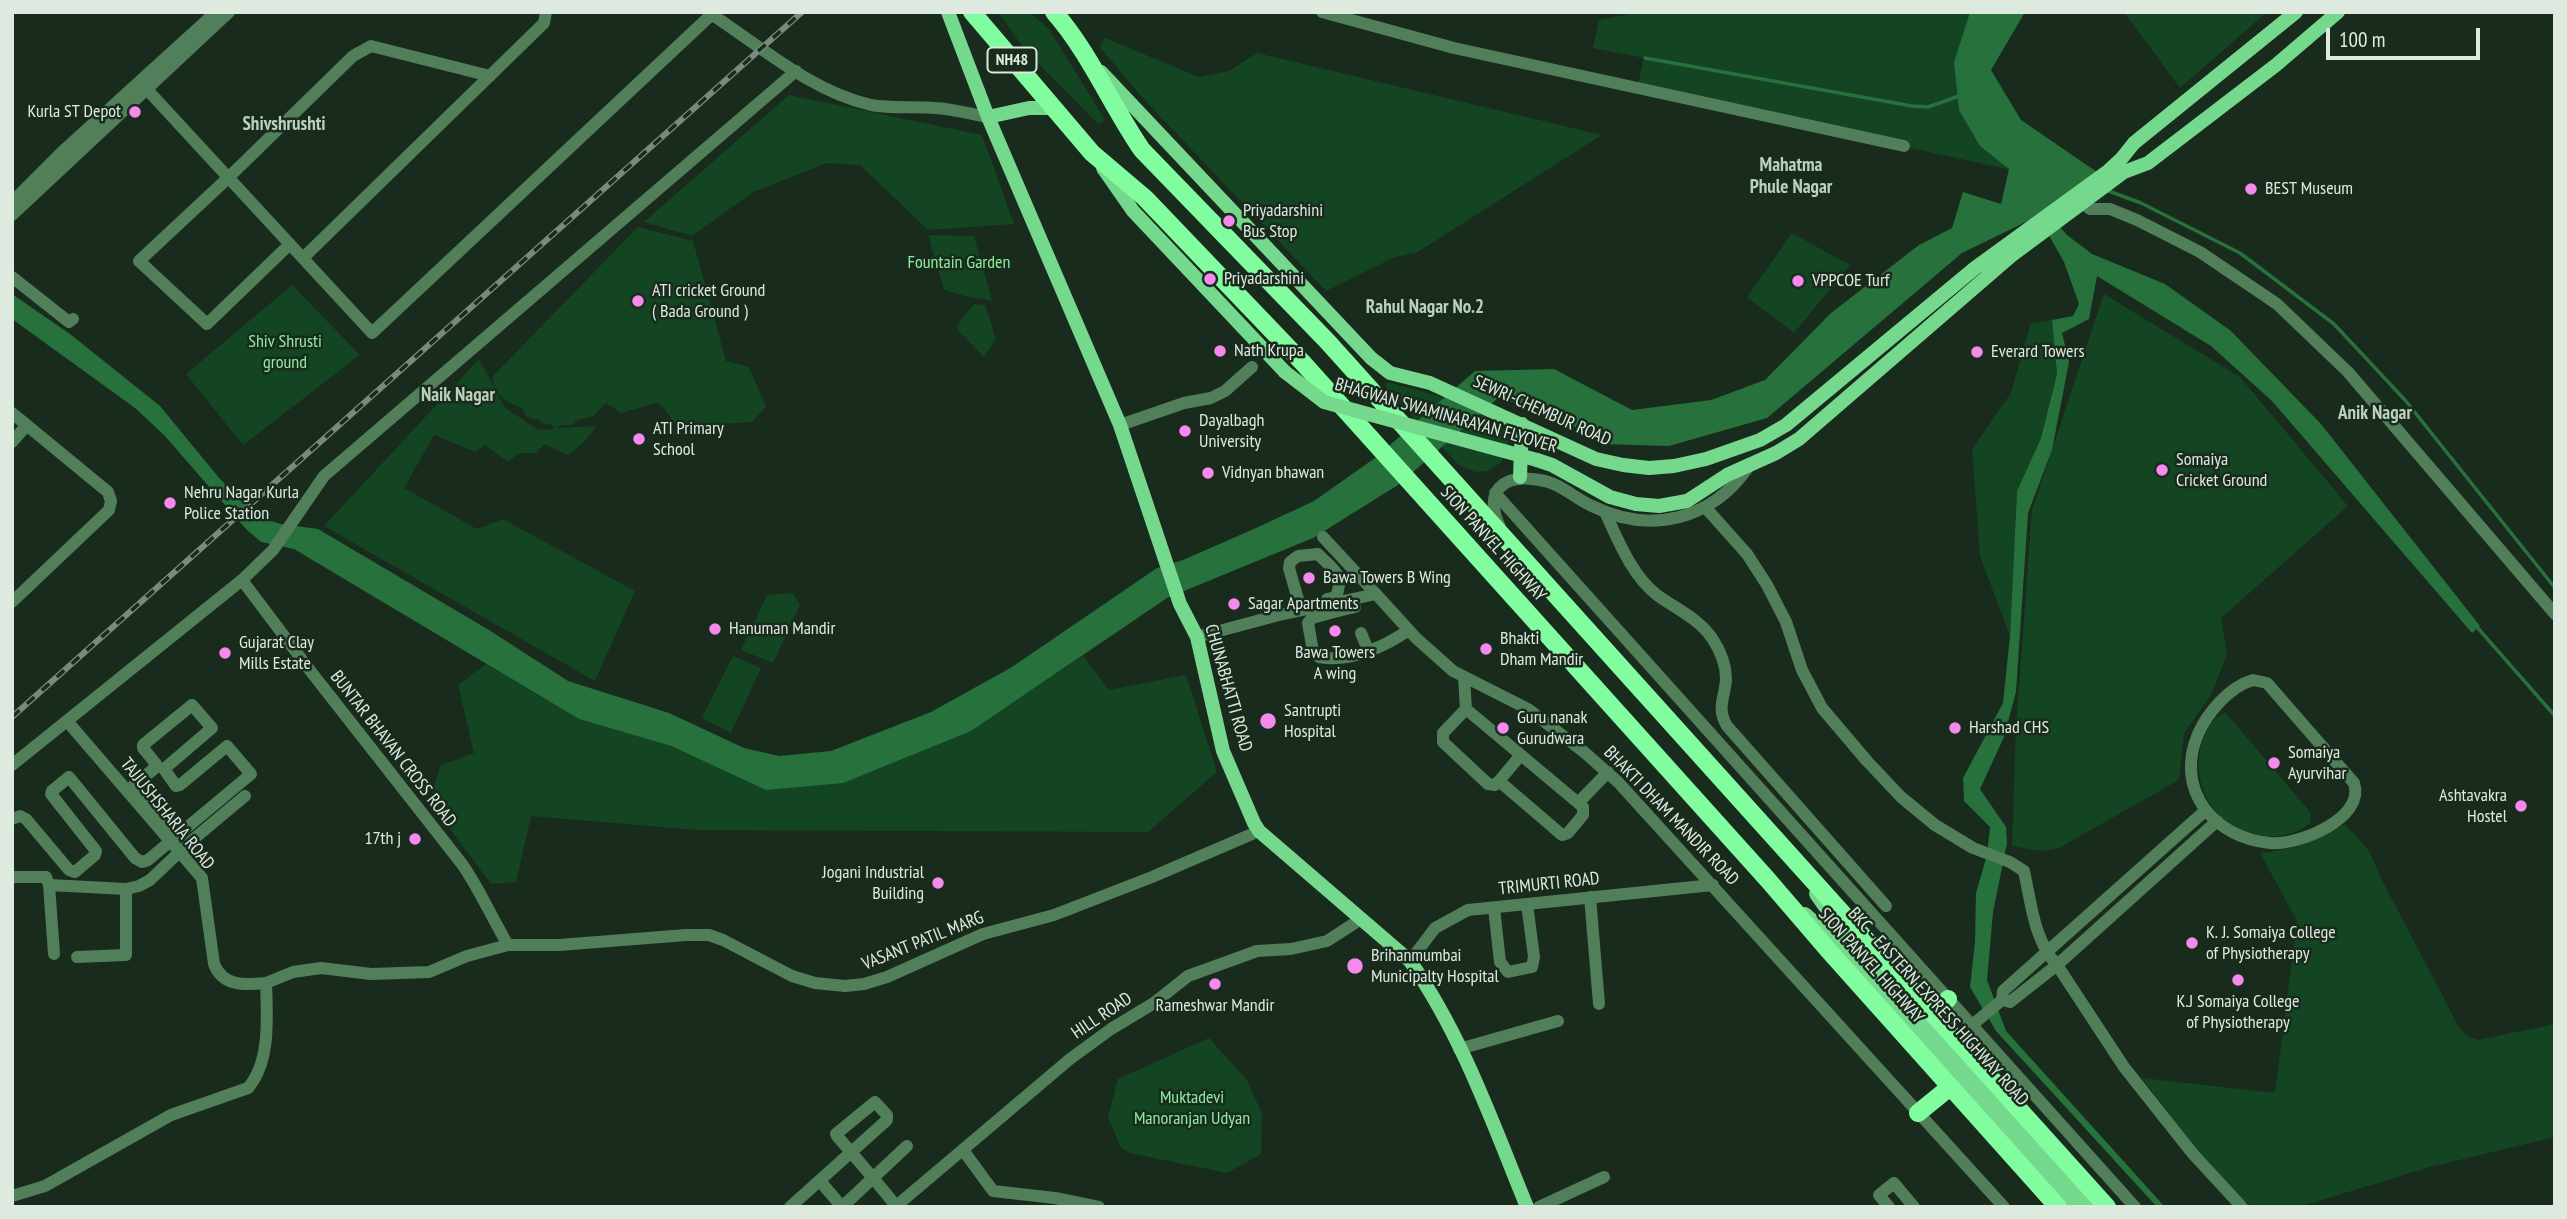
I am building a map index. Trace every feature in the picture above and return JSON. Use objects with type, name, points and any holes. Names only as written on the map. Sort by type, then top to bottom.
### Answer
[{"type":"highway","name":"SION PANVEL HIGHWAY","points":[[972,12],[1092,153],[1145,198],[1303,363],[2058,1207]]},
{"type":"highway","name":"SION PANVEL HIGHWAY","points":[[1055,13],[1088,58],[1121,120],[1142,150],[1327,341],[2107,1207]]},
{"type":"highway","points":[[1933,1013],[1948,999]]},
{"type":"highway","points":[[1918,1112],[1950,1087]]},
{"type":"main road","name":"CHUNABHATTI ROAD","points":[[948,12],[988,117],[1120,425],[1180,604],[1197,637],[1223,751],[1259,831],[1410,961],[1429,988],[1459,1049],[1527,1207]]},
{"type":"main road","points":[[1989,266],[2086,196],[2110,176],[2143,136],[2296,12]]},
{"type":"main road","points":[[2110,176],[2148,163],[2276,65],[2338,12]]},
{"type":"main road","name":"SEWRI-CHEMBUR ROAD","points":[[1088,58],[1371,358],[1390,373],[1430,383],[1596,459],[1648,468],[1674,466],[1760,440],[1786,425],[1989,266]]},
{"type":"main road","points":[[988,117],[1029,108],[1051,108]]},
{"type":"main road","points":[[2143,136],[2157,155]]},
{"type":"main road","name":"BHAGWAN SWAMINARAYAN FLYOVER","points":[[1092,153],[1133,211],[1285,372],[1324,402],[1537,460],[1552,465],[1610,497],[1636,504],[1659,506],[1687,501],[1727,475],[1776,453],[1818,423],[1989,266]]},
{"type":"main road","points":[[1327,341],[1355,358],[1390,373]]},
{"type":"main road","points":[[1520,477],[1522,424]]},
{"type":"main road","name":"BKC - EASTERN EXPRESS HIGHWAY ROAD","points":[[1791,859],[1843,932],[2073,1207]]},
{"type":"main road","name":"BKC - EASTERN EXPRESS HIGHWAY ROAD","points":[[1768,880],[1835,940],[2091,1207]]},
{"type":"street","points":[[12,215],[144,87],[216,12]]},
{"type":"street","points":[[12,202],[62,152],[144,87],[229,12]]},
{"type":"street","points":[[303,258],[544,23],[547,12]]},
{"type":"street","points":[[1322,12],[1454,48],[1904,146]]},
{"type":"street","points":[[144,87],[372,333],[710,13],[796,71],[834,92],[873,105],[950,109],[988,117]]},
{"type":"street","points":[[290,244],[207,324],[139,261],[229,178],[353,56],[371,46],[490,76]]},
{"type":"street","points":[[12,765],[242,580],[273,550],[324,476],[796,71]]},
{"type":"street","points":[[2086,196],[2090,209],[2110,209],[2190,247],[2277,304],[2348,372],[2555,614]]},
{"type":"street","points":[[12,277],[69,322],[73,319]]},
{"type":"street","points":[[1120,425],[1184,403],[1211,398],[1225,391],[1252,366]]},
{"type":"street","points":[[12,413],[108,492],[111,501],[109,510],[12,602]]},
{"type":"street","points":[[12,442],[26,426]]},
{"type":"street","points":[[1507,543],[1492,505],[1499,488],[1520,477],[1553,482],[1605,512],[1639,521],[1664,521],[1705,507],[1735,486],[1749,466]]},
{"type":"street","points":[[1495,493],[1948,999],[1976,1022],[2135,1207]]},
{"type":"street","points":[[1705,507],[1747,554],[1767,585],[1786,622],[1802,670],[1822,708],[1867,761],[1900,797],[1935,825],[1987,855],[2004,860],[2024,871],[2046,954],[2057,965],[2123,1067],[2193,1154],[2242,1207]]},
{"type":"street","points":[[1605,512],[1630,561],[1655,593],[1693,618],[1711,636],[1722,656],[1726,678],[1721,712],[1727,726],[1886,906]]},
{"type":"street","name":"BHAKTI DHAM MANDIR ROAD","points":[[1323,537],[1409,630],[1453,671],[1528,709],[1608,772],[2004,1207]]},
{"type":"street","points":[[1197,637],[1336,597],[1340,578],[1318,554],[1298,556],[1290,562],[1290,576],[1300,607]]},
{"type":"street","points":[[1329,565],[1341,556]]},
{"type":"street","name":"BUNTAR BHAVAN CROSS ROAD","points":[[242,580],[462,864],[481,892],[487,909],[508,945]]},
{"type":"street","points":[[1376,594],[1309,620],[1309,636],[1316,656],[1344,658],[1385,645],[1409,630]]},
{"type":"street","points":[[1300,607],[1355,607]]},
{"type":"street","points":[[1360,633],[1368,650]]},
{"type":"street","points":[[1464,677],[1466,709],[1583,807],[1583,815],[1568,833],[1562,835],[1499,781]]},
{"type":"street","points":[[2253,680],[2267,683],[2354,783],[2357,792],[2355,801],[2344,816],[2299,840],[2272,844],[2240,837],[2217,821],[2206,810],[2193,789],[2189,772],[2192,748],[2205,719],[2240,684],[2253,680]]},
{"type":"street","points":[[49,886],[126,889],[150,880],[176,843],[251,774],[227,746],[178,786],[165,773],[164,769],[211,730],[211,726],[194,705],[189,705],[143,745],[156,764],[155,768],[131,788]]},
{"type":"street","points":[[1466,709],[1443,733],[1443,742],[1488,784],[1495,785],[1520,756]]},
{"type":"street","name":"TAJJUSHSHARIA ROAD","points":[[67,721],[131,788],[202,878],[216,971],[232,983],[266,983]]},
{"type":"street","points":[[1578,803],[1608,772]]},
{"type":"street","points":[[12,819],[20,816],[26,819],[69,870],[75,872],[95,855],[96,850],[51,794],[69,777],[135,858],[142,862],[176,843],[246,796]]},
{"type":"street","points":[[1976,1022],[2000,1001],[2003,991],[2206,810]]},
{"type":"street","points":[[2000,1001],[2010,1002],[2057,965],[2217,821]]},
{"type":"street","name":"VASANT PATIL MARG","points":[[266,983],[293,972],[321,968],[371,974],[429,972],[467,956],[508,945],[559,945],[709,935],[792,976],[845,986],[864,984],[887,977],[983,934],[1054,915],[1259,831]]},
{"type":"street","points":[[12,877],[46,877],[54,954]]},
{"type":"street","name":"TRIMURTI ROAD","points":[[1410,961],[1435,928],[1468,910],[1713,885]]},
{"type":"street","points":[[77,957],[126,955],[126,889]]},
{"type":"street","points":[[1590,897],[1599,1004]]},
{"type":"street","points":[[1494,908],[1500,962],[1508,972],[1532,967],[1534,957],[1527,904]]},
{"type":"street","name":"HILL ROAD","points":[[895,1207],[1070,1059],[1154,1003],[1188,976],[1257,951],[1291,949],[1327,941],[1361,919]]},
{"type":"street","points":[[12,1196],[56,1180],[171,1115],[248,1088],[256,1079],[264,1048],[268,1022],[266,983]]},
{"type":"street","points":[[1459,1049],[1558,1021]]},
{"type":"street","points":[[820,1181],[842,1207],[907,1146]]},
{"type":"street","points":[[963,1150],[993,1191],[1055,1198],[1099,1207]]},
{"type":"street","points":[[790,1207],[851,1152],[895,1207]]},
{"type":"street","points":[[1539,1207],[1604,1177]]},
{"type":"street","points":[[1889,1207],[1879,1195],[1894,1183],[1914,1207]]},
{"type":"green space","points":[[998,12],[1029,12],[1049,29],[1105,120],[1099,125],[1025,50]]},
{"type":"green space","points":[[1640,12],[1970,12],[1954,62],[2011,170],[1637,88],[1644,58],[1593,48],[1599,20]]},
{"type":"green space","points":[[2124,12],[2267,12],[2180,88]]},
{"type":"green space","points":[[1105,38],[1199,77],[1229,71],[1257,53],[1602,135],[1416,253],[1395,257],[1326,291],[1140,95],[1100,47]]},
{"type":"green space","points":[[789,95],[982,135],[1014,224],[928,230],[860,165],[827,163],[753,192],[692,236],[644,222]]},
{"type":"green space","points":[[638,227],[693,241],[726,361],[749,367],[766,407],[752,422],[677,427],[664,408],[657,403],[621,413],[606,403],[594,416],[577,420],[573,425],[555,428],[597,426],[583,443],[568,455],[544,444],[536,453],[519,453],[508,462],[485,445],[475,452],[434,435],[404,488],[477,529],[503,519],[635,591],[595,681],[324,526],[479,359],[505,408],[539,430],[555,429],[538,418],[533,420],[526,416],[522,408],[502,397],[495,388],[493,376]]},
{"type":"green space","name":"VPPCOE Turf","points":[[1792,233],[1850,265],[1794,333],[1747,297]]},
{"type":"green space","name":"Fountain Garden","points":[[928,235],[974,236],[992,301],[944,290]]},
{"type":"green space","name":"Shiv Shrusti ground","points":[[292,285],[360,355],[243,445],[186,374]]},
{"type":"green space","points":[[2104,294],[2240,377],[2348,506],[2221,618],[2227,655],[2211,695],[2184,733],[2179,780],[2059,848],[2042,851],[2012,846],[2016,727],[2032,510]]},
{"type":"green space","points":[[974,304],[985,305],[996,339],[984,357],[958,330],[957,325]]},
{"type":"green space","points":[[2052,320],[2057,374],[2041,438],[2017,491],[2010,636],[1980,556],[1972,449],[2011,393],[2031,323]]},
{"type":"green space","points":[[1386,382],[1452,401],[1485,415],[1510,434],[1506,456],[1488,471],[1476,472],[1459,465],[1386,389]]},
{"type":"green space","points":[[793,593],[800,605],[773,663],[741,650],[767,595]]},
{"type":"green space","points":[[733,656],[761,668],[731,733],[702,718]]},
{"type":"green space","points":[[1083,656],[1109,690],[1186,675],[1217,772],[1148,832],[696,830],[531,816],[516,882],[491,884],[429,801],[441,765],[474,753],[458,685],[486,664],[579,719],[671,746],[766,790],[970,731]]},
{"type":"green space","points":[[2226,713],[2311,813],[2310,823],[2306,826],[2286,835],[2256,836],[2239,830],[2224,820],[2212,806],[2203,790],[2199,753],[2211,724]]},
{"type":"green space","points":[[2345,824],[2369,851],[2460,1029],[2468,1037],[2478,1040],[2555,1024],[2555,1137],[2430,1167],[2299,1207],[2253,1207],[2223,1184],[2142,1078],[2275,1093],[2297,921],[2260,853],[2304,843]]},
{"type":"green space","name":"Muktadevi Manoranjan Udyan","points":[[1209,1038],[1247,1080],[1262,1114],[1261,1154],[1227,1173],[1130,1153],[1121,1148],[1108,1117],[1118,1079]]},
{"type":"shaded area","points":[[1970,12],[2025,12],[1991,70],[2021,120],[2097,172],[2046,211],[2067,235],[2092,254],[2165,284],[2231,331],[2321,424],[2480,626],[2472,633],[2272,401],[2211,346],[2097,276],[2089,319],[2062,333],[2069,362],[2052,450],[2028,513],[2016,692],[2004,737],[1980,789],[2006,827],[2007,843],[1993,912],[1987,980],[2006,1031],[2165,1207],[2157,1207],[1996,1031],[1970,987],[1975,942],[1976,893],[1987,855],[1990,827],[1964,801],[1963,778],[2003,703],[2010,636],[2017,491],[2041,438],[2057,374],[2052,320],[2073,316],[2079,304],[2064,262],[2038,216],[1962,253],[1767,418],[1669,446],[1600,444],[1556,414],[1498,398],[1398,485],[1313,538],[1167,598],[971,731],[843,783],[766,790],[671,746],[579,719],[294,549],[261,542],[246,529],[164,435],[135,408],[12,319],[12,294],[70,334],[160,406],[220,479],[261,518],[281,524],[318,529],[489,630],[568,681],[669,713],[744,748],[779,756],[831,751],[931,712],[1012,667],[1157,568],[1183,560],[1314,501],[1375,458],[1475,371],[1554,369],[1632,410],[1711,400],[1765,380],[1831,313],[1919,245],[1952,228],[1963,192],[2001,204],[2009,169],[1980,146],[1959,110],[1954,62]]},
{"type":"waterway","points":[[1645,58],[1912,106],[1928,107],[1962,95]]},
{"type":"waterway","points":[[2106,190],[2141,203],[2240,253],[2334,324],[2405,400],[2555,588]]},
{"type":"waterway","points":[[2476,626],[2555,716]]},
{"type":"railway","points":[[12,717],[802,12]]},
{"type":"place","name":"Kurla ST Depot","points":[[135,112]]},
{"type":"place","name":"BEST Museum","points":[[2251,189]]},
{"type":"place","name":"Priyadarshini Bus Stop","points":[[1229,221]]},
{"type":"place","name":"Priyadarshini","points":[[1210,279]]},
{"type":"place","name":"VPPCOE Turf","points":[[1798,281]]},
{"type":"place","name":"ATI cricket Ground ( Bada Ground )","points":[[638,301]]},
{"type":"place","name":"Nath Krupa","points":[[1220,351]]},
{"type":"place","name":"Everard Towers","points":[[1977,352]]},
{"type":"place","name":"Dayalbagh University","points":[[1185,431]]},
{"type":"place","name":"ATI Primary School","points":[[639,439]]},
{"type":"place","name":"Somaiya Cricket Ground","points":[[2162,470]]},
{"type":"place","name":"Vidnyan bhawan","points":[[1208,473]]},
{"type":"place","name":"Nehru Nagar Kurla Police Station","points":[[170,503]]},
{"type":"place","name":"Bawa Towers B Wing","points":[[1309,578]]},
{"type":"place","name":"Sagar Apartments","points":[[1234,604]]},
{"type":"place","name":"Hanuman Mandir","points":[[715,629]]},
{"type":"place","name":"Bawa Towers A wing","points":[[1335,631]]},
{"type":"place","name":"Bhakti Dham Mandir","points":[[1486,649]]},
{"type":"place","name":"Gujarat Clay Mills Estate","points":[[225,653]]},
{"type":"place","name":"Santrupti Hospital","points":[[1268,721]]},
{"type":"place","name":"Guru nanak Gurudwara","points":[[1503,728]]},
{"type":"place","name":"Harshad CHS","points":[[1955,728]]},
{"type":"place","name":"Somaiya Ayurvihar","points":[[2274,763]]},
{"type":"place","name":"Ashtavakra Hostel","points":[[2521,806]]},
{"type":"place","name":"17th j","points":[[415,839]]},
{"type":"place","name":"Jogani Industrial Building","points":[[938,883]]},
{"type":"place","name":"K. J. Somaiya College of Physiotherapy","points":[[2192,943]]},
{"type":"place","name":"Brihanmumbai Municipalty Hospital","points":[[1355,966]]},
{"type":"place","name":"K.J Somaiya College of Physiotherapy","points":[[2238,980]]},
{"type":"place","name":"Rameshwar Mandir","points":[[1215,984]]},
{"type":"district","name":"Shivshrushti","points":[[284,125]]},
{"type":"district","name":"Mahatma Phule Nagar","points":[[1791,177]]},
{"type":"district","name":"Rahul Nagar No.2","points":[[1425,308]]},
{"type":"district","name":"Naik Nagar","points":[[458,396]]},
{"type":"district","name":"Anik Nagar","points":[[2375,414]]}]
